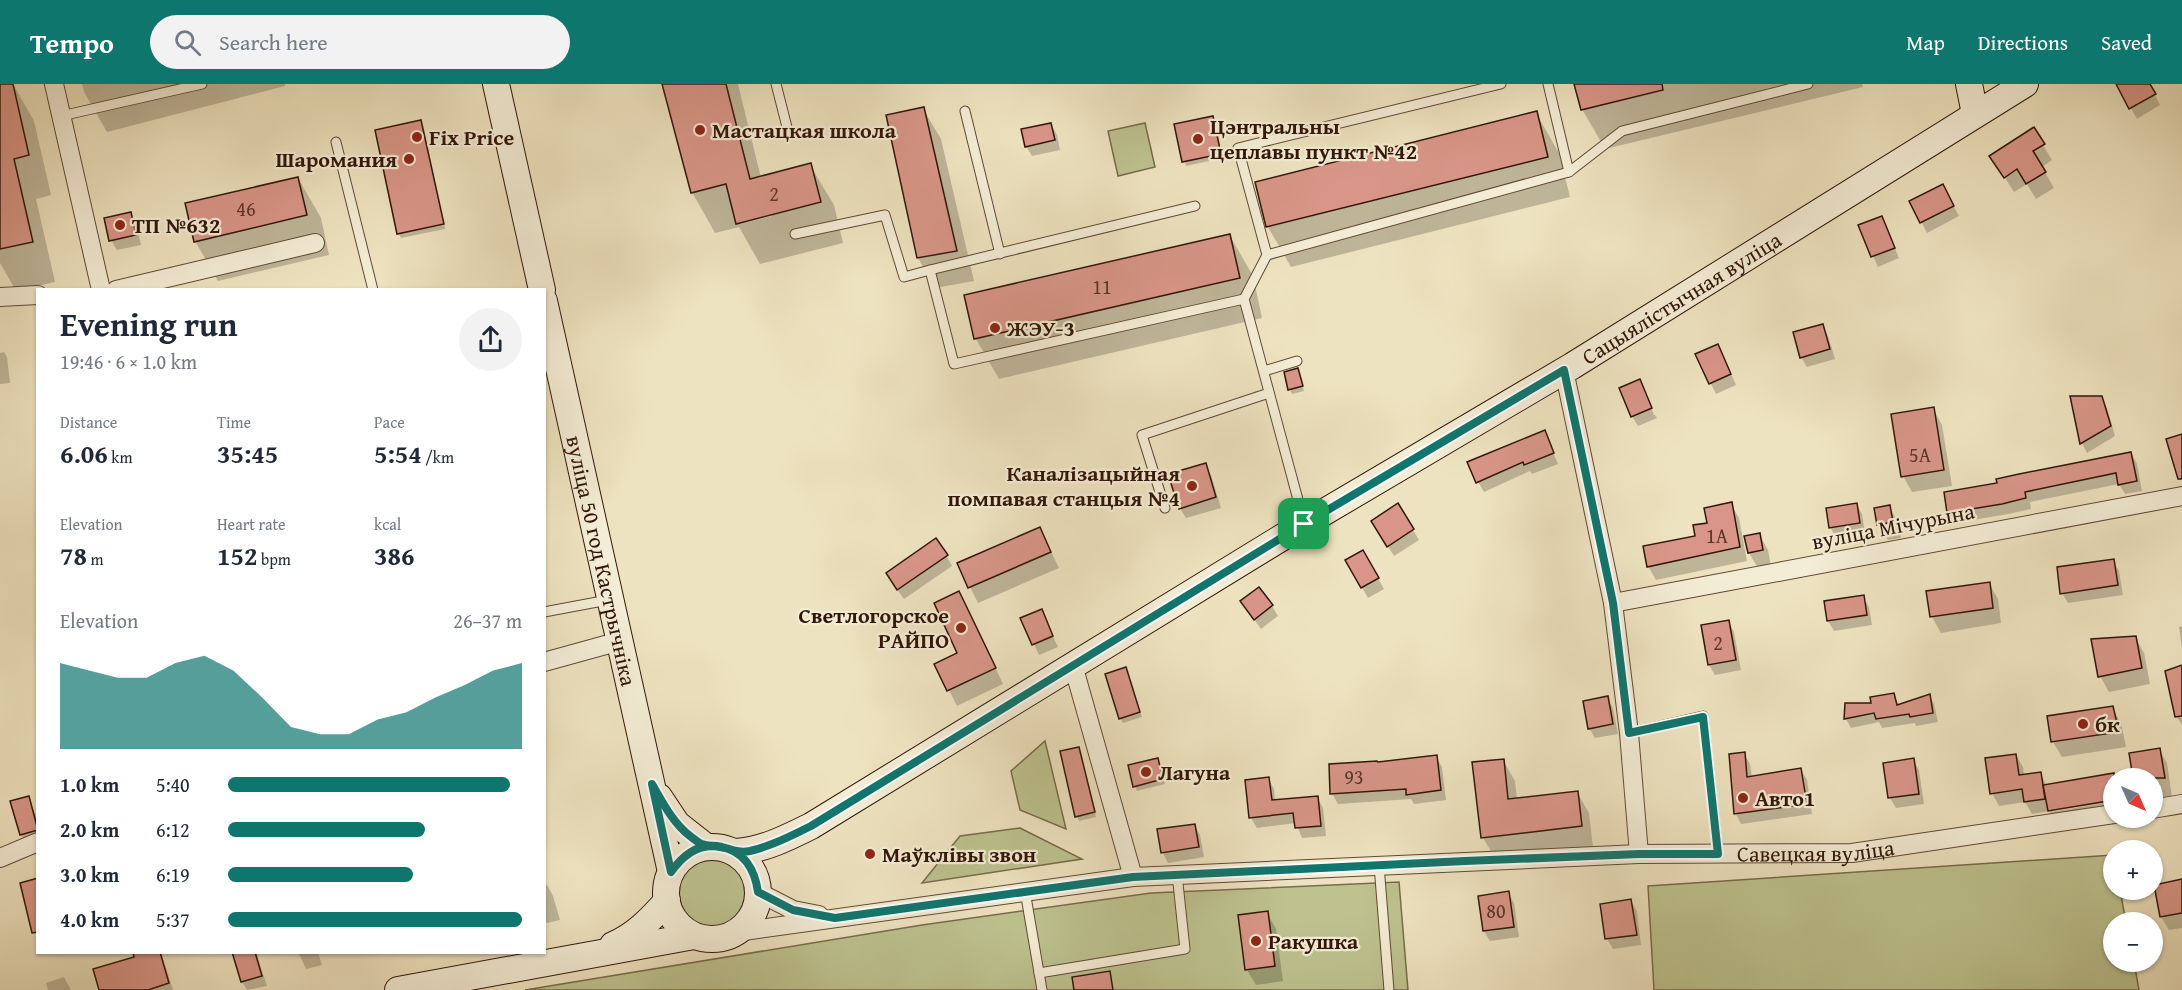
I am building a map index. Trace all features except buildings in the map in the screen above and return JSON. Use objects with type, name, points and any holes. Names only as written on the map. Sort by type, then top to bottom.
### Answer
[{"type":"main road","points":[[496,84],[542,288]]},
{"type":"main road","points":[[1969,84],[1976,114]]},
{"type":"main road","name":"Сацыялістычная вуліца","points":[[736,852],[770,844],[811,826],[1304,524],[1564,370],[2025,84]]},
{"type":"main road","name":"вуліца 50 год Кастрычніка","points":[[546,310],[671,872]]},
{"type":"main road","name":"вуліца 50 год Кастрычніка","points":[[652,784],[676,824],[705,846]]},
{"type":"main road","name":"Сацыялістычная вуліца","points":[[757,884],[811,826]]},
{"type":"main road","points":[[398,990],[694,936],[709,939],[723,938],[737,932],[749,921],[756,908],[757,884],[748,863],[736,852],[720,847],[705,846],[691,851],[679,860],[671,872],[667,886],[667,901],[671,916],[694,936]]},
{"type":"main road","points":[[590,955],[634,933],[647,923],[667,901]]},
{"type":"street","points":[[54,84],[101,288]]},
{"type":"street","points":[[126,288],[315,243]]},
{"type":"street","points":[[0,297],[36,295]]},
{"type":"street","points":[[1564,370],[1613,603],[1629,733],[1639,854]]},
{"type":"street","name":"вуліца Мічурына","points":[[1613,603],[2182,496]]},
{"type":"street","points":[[546,661],[620,641]]},
{"type":"street","points":[[1073,665],[1133,877]]},
{"type":"street","points":[[2163,807],[2182,804]]},
{"type":"street","name":"Савецкая вуліца","points":[[737,932],[1133,877],[1639,854],[1852,853],[2103,816]]},
{"type":"street","points":[[0,858],[36,843]]},
{"type":"street","name":"Савецкая вуліца","points":[[757,884],[793,910],[835,918]]},
{"type":"lane","points":[[62,116],[202,84]]},
{"type":"lane","points":[[776,84],[788,131]]},
{"type":"lane","points":[[1304,524],[1244,299],[1267,255],[1238,148],[1501,84]]},
{"type":"lane","points":[[1548,84],[1569,172]]},
{"type":"lane","points":[[1267,255],[1569,172],[1622,131],[1808,84]]},
{"type":"lane","points":[[965,111],[1000,254]]},
{"type":"lane","points":[[336,142],[372,288]]},
{"type":"lane","points":[[795,234],[885,215],[904,278],[1195,206]]},
{"type":"lane","points":[[930,270],[954,364],[1244,299]]},
{"type":"lane","points":[[1264,371],[1297,361]]},
{"type":"lane","points":[[1165,508],[1142,435],[1269,393]]},
{"type":"lane","points":[[546,612],[611,600]]},
{"type":"lane","points":[[1629,733],[1703,717],[1718,854]]},
{"type":"lane","points":[[1379,865],[1389,990]]},
{"type":"lane","points":[[1039,973],[1185,949],[1177,874]]},
{"type":"lane","points":[[1025,891],[1042,990]]},
{"type":"green space","points":[[1145,123],[1155,167],[1118,176],[1108,131]]},
{"type":"green space","points":[[1045,741],[1066,829],[1020,810],[1011,771]]},
{"type":"green space","points":[[1020,828],[1082,859],[922,883],[960,836]]},
{"type":"green space","points":[[712,855],[733,861],[743,871],[749,892],[743,913],[733,923],[712,929],[691,923],[681,913],[675,892],[681,871],[691,861]]},
{"type":"green space","points":[[2103,856],[2103,900],[2122,900],[2124,912],[2103,912],[2103,972],[2136,972],[2139,990],[1654,990],[1648,886]]},
{"type":"green space","points":[[1399,882],[1408,990],[525,990],[922,925],[1151,893]]},
{"type":"place","name":"Мастацкая школа","points":[[700,130]]},
{"type":"place","name":"Fix Price","points":[[417,137]]},
{"type":"place","name":"Цэнтральны цеплавы пункт №42","points":[[1198,139]]},
{"type":"place","name":"Шаромания","points":[[409,159]]},
{"type":"place","name":"ТП №632","points":[[120,225]]},
{"type":"place","name":"ЖЭУ-3","points":[[995,328]]},
{"type":"place","name":"Каналізацыйная помпавая станцыя №4","points":[[1192,486]]},
{"type":"place","name":"Светлогорское РАЙПО","points":[[961,628]]},
{"type":"place","name":"бк","points":[[2083,724]]},
{"type":"place","name":"Лагуна","points":[[1146,772]]},
{"type":"place","name":"Авто1","points":[[1743,798]]},
{"type":"place","name":"Маўклівы звон","points":[[870,854]]},
{"type":"place","name":"Ракушка","points":[[1256,941]]},
{"type":"route","points":[[1304,524],[811,826],[780,841],[748,851],[736,852],[720,847],[705,846],[691,851],[679,860],[671,872],[652,784],[676,824],[688,835],[705,846],[720,847],[736,852],[748,863],[756,877],[758,892],[793,910],[835,918],[1133,877],[1639,854],[1718,854],[1703,717],[1629,733],[1613,603],[1564,370],[1304,524]]}]
